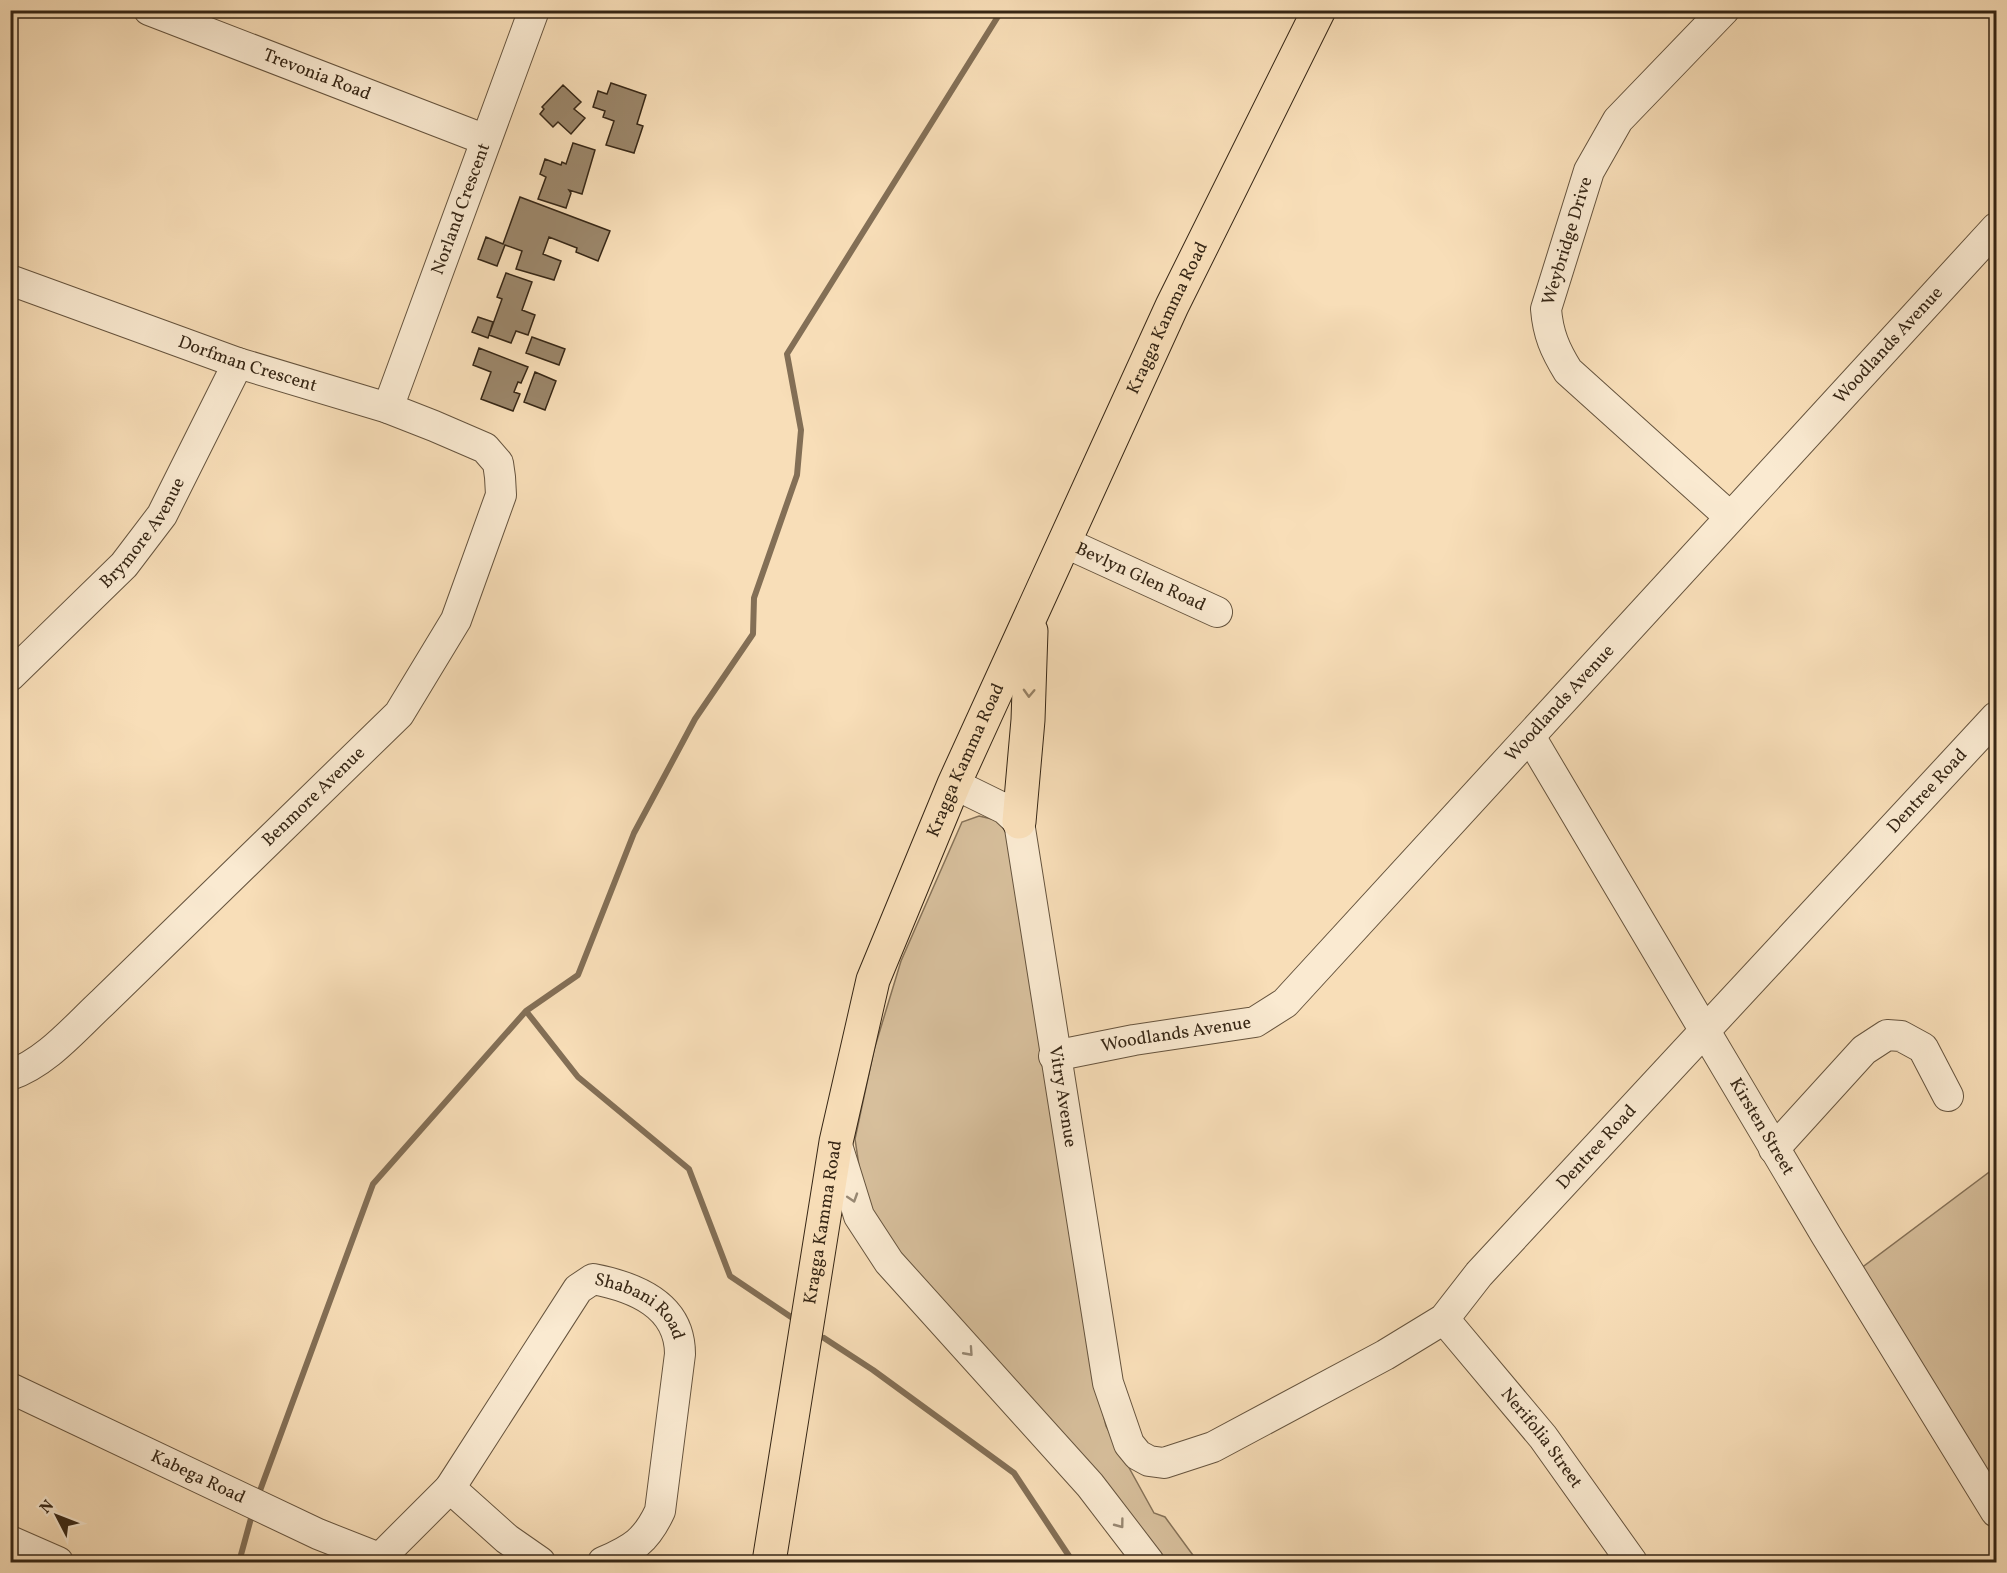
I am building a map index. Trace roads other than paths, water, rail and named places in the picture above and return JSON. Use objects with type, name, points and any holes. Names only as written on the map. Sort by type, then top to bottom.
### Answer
[{"type":"main road","name":"Kragga Kamma Road","points":[[769,1563],[836,1142],[873,980],[954,784],[1066,543],[1172,306],[1319,10]]},
{"type":"main road","points":[[1019,822],[1028,720],[1032,614]]},
{"type":"street","name":"Trevonia Road","points":[[149,10],[486,140]]},
{"type":"street","name":"Norland Crescent","points":[[388,408],[534,10]]},
{"type":"street","name":"Weybridge Drive","points":[[1724,10],[1618,120],[1589,171],[1546,309],[1553,347],[1568,371],[1730,517]]},
{"type":"street","name":"Woodlands Avenue","points":[[1054,1056],[1134,1040],[1255,1022],[1270,1015],[1318,971],[1996,228]]},
{"type":"street","name":"Dorfman Crescent","points":[[10,280],[238,363],[388,408],[485,448]]},
{"type":"street","name":"Brymore Avenue","points":[[10,676],[124,565],[162,515],[238,363]]},
{"type":"street","name":"Benmore Avenue","points":[[10,1075],[23,1071],[52,1049],[103,1002],[399,714],[456,620],[501,495],[498,462],[485,448]]},
{"type":"street","name":"Bevlyn Glen Road","points":[[1066,543],[1217,612]]},
{"type":"street","name":"Dentree Road","points":[[1129,1444],[1138,1455],[1149,1461],[1164,1463],[1212,1447],[1385,1355],[1444,1319],[1479,1274],[1996,717]]},
{"type":"street","name":"Kirsten Street","points":[[1531,738],[1774,1149],[1996,1512]]},
{"type":"street","points":[[954,784],[1005,809],[1019,822]]},
{"type":"street","name":"Vitry Avenue","points":[[1019,822],[1054,1056],[1108,1383],[1129,1444]]},
{"type":"street","points":[[1774,1149],[1864,1050],[1887,1035],[1901,1036],[1923,1048],[1947,1096]]},
{"type":"street","points":[[836,1142],[859,1216],[888,1262],[1090,1485],[1149,1563]]},
{"type":"street","name":"Shabani Road","points":[[385,1560],[450,1488],[578,1289],[592,1279],[624,1287],[667,1313],[680,1336],[680,1354],[660,1511],[650,1531],[639,1544],[603,1563]]},
{"type":"street","name":"Nerifolia Street","points":[[1444,1319],[1543,1437],[1632,1563]]},
{"type":"street","name":"Kabega Road","points":[[10,1388],[155,1458],[328,1546],[385,1560]]},
{"type":"street","points":[[450,1488],[507,1539],[540,1563]]},
{"type":"street","points":[[10,1541],[58,1563]]},
{"type":"waterway","points":[[258,1496],[373,1184],[526,1011],[578,975],[634,833],[695,719],[753,634],[754,598],[797,475],[801,430],[787,354],[1002,10]]},
{"type":"waterway","points":[[526,1011],[578,1077],[689,1169],[730,1276],[791,1317]]},
{"type":"waterway","points":[[824,1338],[873,1370],[1014,1473],[1073,1562]]},
{"type":"waterway","points":[[239,1562],[253,1511]]}]
